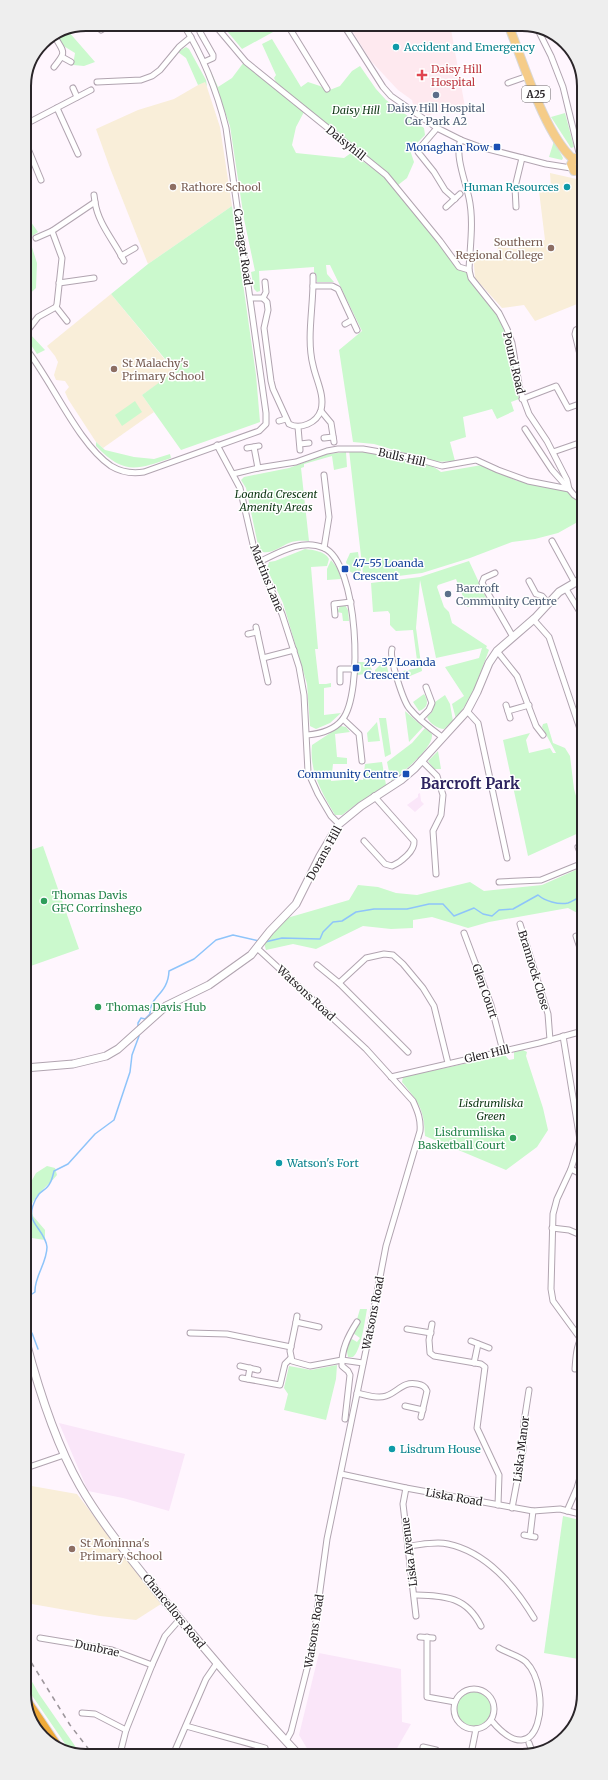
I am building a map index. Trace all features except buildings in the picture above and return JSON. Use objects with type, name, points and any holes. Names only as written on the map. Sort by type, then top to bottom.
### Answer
[{"type":"highway","points":[[34,1712],[50,1736]]},
{"type":"main road","name":"A25","points":[[511,31],[549,125],[562,145],[577,157]]},
{"type":"main road","points":[[577,159],[571,164],[571,168],[577,171]]},
{"type":"street","name":"Carnagat Road","points":[[187,31],[204,62],[215,90],[226,128],[266,413],[266,424],[259,431],[217,445]]},
{"type":"street","name":"Daisyhill","points":[[220,31],[246,62],[386,175],[460,267],[469,270]]},
{"type":"street","points":[[292,31],[327,89]]},
{"type":"street","points":[[347,31],[383,87],[391,96],[437,128],[461,140],[522,158],[559,167],[571,168]]},
{"type":"street","points":[[200,32],[213,55],[213,58],[204,62]]},
{"type":"street","points":[[540,34],[551,56],[563,87],[577,153]]},
{"type":"street","points":[[97,82],[141,80],[152,76],[160,70],[178,47],[191,37]]},
{"type":"street","points":[[54,67],[62,57],[64,49],[57,39]]},
{"type":"street","points":[[62,57],[71,62]]},
{"type":"street","points":[[508,84],[528,76]]},
{"type":"street","points":[[73,88],[77,97]]},
{"type":"street","points":[[31,121],[91,90]]},
{"type":"street","points":[[57,108],[78,154]]},
{"type":"street","points":[[437,128],[418,152],[434,172],[445,190],[455,199]]},
{"type":"street","points":[[461,140],[458,152],[470,200],[471,214],[469,270]]},
{"type":"street","points":[[31,156],[41,180]]},
{"type":"street","points":[[516,207],[516,187],[522,158]]},
{"type":"street","points":[[94,194],[98,212],[109,237],[123,258],[134,248]]},
{"type":"street","points":[[446,207],[460,194]]},
{"type":"street","points":[[36,238],[52,231],[95,202]]},
{"type":"street","points":[[52,231],[62,258],[56,307],[66,321]]},
{"type":"street","name":"Pound Road","points":[[469,270],[471,278],[499,313],[507,329],[512,343],[522,399],[529,414],[542,432],[553,452],[567,480],[569,489],[577,496]]},
{"type":"street","points":[[251,298],[266,299],[268,306],[264,328],[271,381],[286,419],[289,424],[298,427],[310,423],[321,411],[322,397],[311,355],[313,276]]},
{"type":"street","points":[[59,283],[94,278]]},
{"type":"street","points":[[263,298],[266,292],[265,282]]},
{"type":"street","points":[[313,286],[332,286],[338,289],[357,330]]},
{"type":"street","points":[[31,326],[38,317],[56,307]]},
{"type":"street","points":[[345,324],[352,320]]},
{"type":"street","points":[[577,330],[575,334],[577,342]]},
{"type":"street","points":[[31,355],[41,368],[86,440],[102,458],[112,466],[127,472],[144,472],[217,445]]},
{"type":"street","points":[[522,399],[556,386],[568,408],[577,405]]},
{"type":"street","points":[[321,411],[331,423],[334,439],[324,438]]},
{"type":"street","points":[[280,421],[286,419]]},
{"type":"street","points":[[298,427],[300,447],[309,443]]},
{"type":"street","points":[[525,429],[552,470],[569,489]]},
{"type":"street","points":[[553,452],[577,444]]},
{"type":"street","name":"Martins Lane","points":[[217,445],[234,474],[240,488],[252,543],[258,562],[282,614],[299,667],[304,695],[308,772],[332,816],[339,824]]},
{"type":"street","points":[[247,448],[256,447],[258,468]]},
{"type":"street","name":"Bulls Hill","points":[[234,474],[258,468],[296,462],[327,451],[338,449],[373,450],[414,458],[442,466],[476,460],[498,470],[528,480],[569,489]]},
{"type":"street","points":[[324,475],[329,518],[324,548]]},
{"type":"street","points":[[552,541],[575,583]]},
{"type":"street","points":[[258,562],[287,549],[309,545],[324,548],[335,557],[344,572],[351,602],[354,629],[354,669],[348,706],[343,719],[334,726],[321,732],[306,735]]},
{"type":"street","points":[[495,573],[484,578],[482,583],[513,637]]},
{"type":"street","points":[[529,581],[536,594],[542,596],[548,603]]},
{"type":"street","name":"Dorans Hill","points":[[31,1068],[58,1066],[106,1056],[118,1049],[166,1006],[209,985],[242,963],[296,904],[320,856],[339,824],[374,796],[406,775],[421,760],[466,711],[477,692],[488,663],[497,651],[533,620],[548,603],[566,588],[575,583]]},
{"type":"street","points":[[566,588],[577,606]]},
{"type":"street","points":[[335,615],[334,604],[351,602]]},
{"type":"street","points":[[533,620],[549,637],[577,720]]},
{"type":"street","points":[[248,634],[257,630],[268,682]]},
{"type":"street","points":[[392,649],[391,654],[408,707],[442,738]]},
{"type":"street","points":[[263,658],[294,650]]},
{"type":"street","points":[[497,651],[517,676],[536,726],[543,735]]},
{"type":"street","points":[[340,682],[340,670],[354,669]]},
{"type":"street","points":[[420,719],[429,710],[432,703],[426,687]]},
{"type":"street","points":[[506,705],[510,718]]},
{"type":"street","points":[[508,711],[529,705]]},
{"type":"street","points":[[466,711],[478,723],[507,858]]},
{"type":"street","points":[[343,719],[360,734],[362,761]]},
{"type":"street","points":[[421,760],[437,776],[443,795],[441,815],[433,831],[436,874]]},
{"type":"street","points":[[364,841],[385,864],[392,866],[412,850],[414,845],[414,841],[374,796]]},
{"type":"street","points":[[499,882],[541,880],[577,865]]},
{"type":"street","name":"Brannock Close","points":[[520,924],[548,1014],[550,1040]]},
{"type":"street","name":"Glen Court","points":[[464,932],[491,1005],[503,1051]]},
{"type":"street","name":"Watsons Road","points":[[258,946],[366,1049],[413,1102],[418,1111],[421,1122],[420,1131],[386,1246],[327,1539],[312,1649],[291,1732],[286,1741]]},
{"type":"street","points":[[339,983],[366,958],[384,954],[393,955],[420,984],[434,1006],[448,1063]]},
{"type":"street","points":[[317,965],[339,983],[408,1052]]},
{"type":"street","name":"Glen Hill","points":[[391,1077],[577,1032]]},
{"type":"street","points":[[563,1036],[577,1122]]},
{"type":"street","points":[[577,1150],[571,1169],[557,1199],[553,1214],[551,1289],[553,1301],[577,1334]]},
{"type":"street","points":[[571,1169],[577,1172]]},
{"type":"street","points":[[552,1228],[569,1230],[577,1233]]},
{"type":"street","points":[[250,1368],[245,1379],[280,1385],[285,1364],[290,1359],[297,1316]]},
{"type":"street","points":[[296,1322],[319,1327]]},
{"type":"street","points":[[345,1419],[350,1375],[342,1366],[342,1360],[347,1338],[356,1322]]},
{"type":"street","points":[[432,1324],[429,1340],[430,1354],[481,1364],[485,1367],[486,1370],[476,1428],[499,1475],[498,1505]]},
{"type":"street","points":[[407,1329],[431,1333]]},
{"type":"street","points":[[190,1333],[227,1334],[291,1347]]},
{"type":"street","points":[[470,1341],[489,1348]]},
{"type":"street","points":[[474,1363],[478,1344]]},
{"type":"street","points":[[575,1369],[577,1348]]},
{"type":"street","name":"Chancellors Road","points":[[31,1358],[47,1411],[64,1454],[88,1501],[119,1544],[180,1619],[293,1749]]},
{"type":"street","points":[[290,1359],[294,1363],[310,1366],[342,1360],[363,1363]]},
{"type":"street","points":[[240,1366],[258,1370]]},
{"type":"street","points":[[357,1393],[374,1396],[386,1396],[404,1384],[423,1386],[427,1391],[422,1417]]},
{"type":"street","name":"Liska Manor","points":[[512,1508],[523,1450],[524,1422],[530,1390]]},
{"type":"street","points":[[405,1406],[423,1410]]},
{"type":"street","points":[[31,1466],[64,1454]]},
{"type":"street","name":"Liska Road","points":[[341,1474],[512,1508],[533,1511],[560,1509],[577,1513]]},
{"type":"street","name":"Liska Avenue","points":[[406,1488],[403,1504],[416,1616]]},
{"type":"street","points":[[567,1511],[577,1490]]},
{"type":"street","points":[[524,1535],[532,1536],[533,1511]]},
{"type":"street","points":[[408,1546],[439,1543],[448,1544],[463,1549],[482,1559],[509,1584],[523,1600],[534,1618]]},
{"type":"street","points":[[414,1595],[450,1598],[461,1603],[474,1613],[481,1626]]},
{"type":"street","points":[[121,1749],[126,1730],[165,1636],[180,1619]]},
{"type":"street","points":[[420,1637],[434,1638]]},
{"type":"street","name":"Dunbrae","points":[[40,1638],[112,1650],[152,1665]]},
{"type":"street","points":[[427,1638],[427,1697],[455,1702]]},
{"type":"street","points":[[491,1720],[501,1733],[515,1743],[523,1744],[529,1743],[535,1734],[540,1714],[540,1692],[533,1672],[526,1662],[499,1648]]},
{"type":"street","points":[[176,1749],[206,1679],[217,1663]]},
{"type":"street","points":[[474,1689],[488,1695],[493,1703],[494,1713],[491,1720],[485,1726],[476,1729],[463,1726],[458,1721],[454,1711],[455,1702],[464,1692],[474,1689]]},
{"type":"street","points":[[82,1713],[95,1714],[126,1730]]},
{"type":"street","points":[[186,1726],[265,1748]]},
{"type":"street","points":[[472,1749],[476,1729]]},
{"type":"street","points":[[529,1743],[531,1749]]},
{"type":"street","points":[[424,1748],[430,1749]]},
{"type":"shaded area","name":"Daisy Hill Hospital","points":[[352,31],[451,31],[465,107],[448,106],[428,116],[413,104],[412,100],[398,90],[371,61]]},
{"type":"shaded area","name":"Rathore School","points":[[205,81],[220,127],[232,206],[148,264],[96,129],[138,110],[174,99]]},
{"type":"shaded area","name":"Southern Regional College","points":[[550,173],[577,179],[577,304],[535,321],[524,305],[502,308],[475,278],[473,253],[496,260],[498,247],[516,249],[545,240],[539,191],[551,188]]},
{"type":"shaded area","name":"St Malachy's Primary School","points":[[111,294],[175,372],[142,395],[154,412],[103,448],[96,442],[68,399],[65,392],[69,387],[65,381],[56,380],[54,375],[58,362],[47,346]]},
{"type":"shaded area","points":[[420,793],[421,801],[424,804],[415,812],[407,805],[418,797],[418,794]]},
{"type":"shaded area","points":[[59,1423],[185,1454],[169,1511],[123,1498],[88,1491]]},
{"type":"shaded area","name":"St Moninna's Primary School","points":[[31,1486],[77,1494],[161,1604],[136,1620],[100,1616],[31,1604]]},
{"type":"shaded area","points":[[319,1653],[401,1669],[402,1722],[411,1724],[396,1749],[307,1749],[299,1735]]},
{"type":"green space","points":[[227,31],[275,31],[242,49]]},
{"type":"green space","points":[[70,33],[95,62],[84,66],[73,65],[75,53],[62,45],[58,39]]},
{"type":"green space","name":"Daisy Hill","points":[[272,39],[301,87],[308,82],[320,86],[327,91],[340,86],[352,71],[360,66],[376,89],[386,100],[424,128],[425,135],[410,150],[414,162],[407,178],[398,185],[388,173],[277,84],[274,78],[276,75],[262,44]]},
{"type":"green space","points":[[186,47],[189,49],[206,80],[207,87],[205,82],[198,85],[186,58],[178,52]]},
{"type":"green space","points":[[244,62],[304,112],[296,127],[292,145],[296,153],[344,158],[351,153],[385,177],[474,282],[499,317],[510,347],[519,399],[511,402],[514,411],[497,419],[492,409],[463,417],[466,437],[450,442],[455,461],[435,462],[374,444],[353,442],[339,350],[362,331],[330,265],[326,265],[327,274],[334,282],[317,282],[314,267],[259,271],[260,291],[257,292],[254,289],[251,272],[255,271],[244,219],[230,126],[209,67],[218,87],[232,78]]},
{"type":"green space","points":[[565,113],[574,147],[571,148],[551,117]]},
{"type":"green space","points":[[554,141],[563,158],[562,160],[549,157]]},
{"type":"green space","points":[[232,206],[256,375],[260,422],[181,450],[142,395],[175,371],[111,294],[148,264]]},
{"type":"green space","points":[[31,222],[38,232],[31,237]]},
{"type":"green space","points":[[31,244],[37,263],[36,288],[31,293]]},
{"type":"green space","points":[[31,335],[45,350],[37,354],[31,345]]},
{"type":"green space","points":[[135,401],[142,412],[122,426],[115,415]]},
{"type":"green space","points":[[96,442],[105,450],[134,457],[154,459],[170,454],[171,458],[139,467],[123,466],[106,455],[96,446]]},
{"type":"green space","points":[[363,449],[414,459],[441,472],[482,465],[517,481],[569,489],[577,496],[577,522],[558,533],[535,539],[512,542],[470,558],[422,573],[367,580],[363,574],[349,450]]},
{"type":"green space","name":"Loanda Crescent Amenity Areas","points":[[346,452],[347,467],[334,470],[332,456],[304,464],[304,467],[301,468],[309,541],[292,542],[270,552],[263,552],[259,550],[246,488],[241,480],[244,477],[289,468],[327,454]]},
{"type":"green space","points":[[305,549],[315,550],[325,554],[329,559],[327,566],[311,567],[318,649],[315,649],[319,684],[331,683],[331,687],[324,688],[324,715],[341,713],[330,723],[316,729],[310,726],[307,684],[283,603],[267,569],[269,562]]},
{"type":"green space","points":[[358,552],[362,578],[349,571],[346,562],[350,553]]},
{"type":"green space","points":[[331,560],[338,569],[341,579],[327,580],[327,569]]},
{"type":"green space","points":[[469,561],[488,602],[467,607],[456,579],[438,585],[437,587],[444,607],[449,612],[452,623],[487,646],[486,648],[489,650],[472,695],[456,719],[452,704],[464,696],[445,667],[479,658],[482,648],[436,658],[420,580],[416,628],[422,671],[403,679],[402,676],[405,675],[403,671],[418,668],[413,630],[396,631],[390,625],[390,614],[388,611],[373,612],[371,583],[420,577]]},
{"type":"green space","points":[[345,605],[348,610],[349,621],[343,621],[342,613],[337,612],[340,606]]},
{"type":"green space","points":[[385,660],[389,674],[375,674],[375,670]]},
{"type":"green space","points":[[358,662],[363,662],[370,665],[373,673],[357,675]]},
{"type":"green space","points":[[424,694],[427,699],[427,704],[422,710],[419,711],[413,702]]},
{"type":"green space","points":[[445,695],[450,704],[453,721],[444,729],[434,725],[427,717],[432,712],[435,702]]},
{"type":"green space","points":[[405,711],[423,727],[409,742]]},
{"type":"green space","points":[[379,718],[386,718],[391,754],[385,757]]},
{"type":"green space","points":[[377,722],[380,741],[368,742],[367,733]]},
{"type":"green space","points":[[547,723],[553,743],[565,748],[570,756],[574,789],[577,799],[577,834],[528,856],[503,740],[530,733],[526,740],[529,753],[550,748],[553,753],[556,753],[542,727],[543,724]]},
{"type":"green space","points":[[341,726],[346,727],[350,732],[335,734],[337,757],[347,758],[347,764],[333,764],[331,781],[356,779],[363,780],[365,764],[382,762],[386,785],[342,815],[335,815],[321,790],[312,764],[312,745]]},
{"type":"green space","points":[[425,728],[432,734],[428,746],[416,760],[391,781],[387,762],[412,743]]},
{"type":"green space","points":[[438,751],[441,769],[434,769],[428,761]]},
{"type":"green space","name":"Thomas Davis GFC Corrinshego","points":[[43,846],[79,949],[31,966],[31,850]]},
{"type":"green space","points":[[577,869],[577,913],[568,908],[489,922],[468,928],[432,917],[413,920],[413,928],[391,929],[363,926],[316,949],[293,944],[266,950],[264,943],[287,918],[349,900],[358,885],[378,887],[396,893],[417,895],[470,882],[484,891],[542,885]]},
{"type":"green space","name":"Lisdrumliska Green","points":[[523,1050],[527,1052],[526,1056],[543,1108],[548,1130],[537,1147],[506,1170],[425,1136],[420,1106],[402,1082],[403,1077],[505,1055],[509,1060],[514,1059],[514,1052]]},
{"type":"green space","points":[[47,1166],[55,1168],[57,1175],[39,1193],[31,1206],[31,1182],[36,1173]]},
{"type":"green space","points":[[31,1206],[33,1216],[45,1230],[45,1240],[31,1238]]},
{"type":"green space","points":[[360,1309],[367,1309],[362,1335],[356,1354],[353,1357],[348,1357],[346,1352],[348,1342],[352,1339],[357,1342],[360,1338],[353,1333]]},
{"type":"green space","points":[[337,1365],[336,1379],[326,1420],[284,1410],[288,1394],[284,1388],[289,1366],[311,1370]]},
{"type":"green space","points":[[563,1516],[577,1519],[577,1659],[544,1653]]},
{"type":"green space","points":[[31,1680],[77,1748],[66,1745],[31,1694]]},
{"type":"green space","points":[[474,1692],[486,1697],[491,1709],[486,1721],[474,1726],[462,1721],[457,1709],[462,1697]]},
{"type":"waterway","points":[[265,942],[282,938],[320,939],[323,932],[333,922],[342,921],[356,912],[374,909],[407,909],[429,904],[443,904],[454,916],[474,908],[483,914],[492,916],[499,910],[513,909],[538,895],[548,901],[556,903],[568,903],[577,899]]},
{"type":"waterway","points":[[138,1027],[138,1023],[141,1018],[145,1019],[150,1014],[152,1003],[165,985],[168,979],[169,971],[194,959],[216,940],[233,935],[259,941]]},
{"type":"waterway","points":[[31,1295],[35,1292],[36,1281],[45,1259],[47,1247],[45,1239],[32,1217],[32,1210],[35,1200],[49,1185],[54,1171],[68,1164],[95,1134],[114,1120],[130,1072],[132,1055],[139,1036]]},
{"type":"waterway","points":[[32,1333],[38,1349]]},
{"type":"railway","points":[[31,1662],[70,1725],[89,1749]]},
{"type":"place","name":"Accident and Emergency","points":[[396,47]]},
{"type":"place","name":"Daisy Hill Hospital","points":[[422,75]]},
{"type":"place","name":"Daisy Hill Hospital Car Park A2","points":[[436,95]]},
{"type":"place","name":"Monaghan Row","points":[[497,147]]},
{"type":"place","name":"Rathore School","points":[[173,187]]},
{"type":"place","name":"Human Resources","points":[[567,187]]},
{"type":"place","name":"Southern Regional College","points":[[551,248]]},
{"type":"place","name":"St Malachy's Primary School","points":[[114,369]]},
{"type":"place","name":"47-55 Loanda Crescent","points":[[345,569]]},
{"type":"place","name":"Barcroft Community Centre","points":[[448,594]]},
{"type":"place","name":"29-37 Loanda Crescent","points":[[356,668]]},
{"type":"place","name":"Community Centre","points":[[406,774]]},
{"type":"place","name":"Thomas Davis GFC Corrinshego","points":[[44,901]]},
{"type":"place","name":"Thomas Davis Hub","points":[[98,1007]]},
{"type":"place","name":"Lisdrumliska Basketball Court","points":[[513,1138]]},
{"type":"place","name":"Watson's Fort","points":[[279,1163]]},
{"type":"place","name":"Lisdrum House","points":[[392,1449]]},
{"type":"place","name":"St Moninna's Primary School","points":[[72,1549]]},
{"type":"district","name":"Barcroft Park","points":[[470,783]]}]
